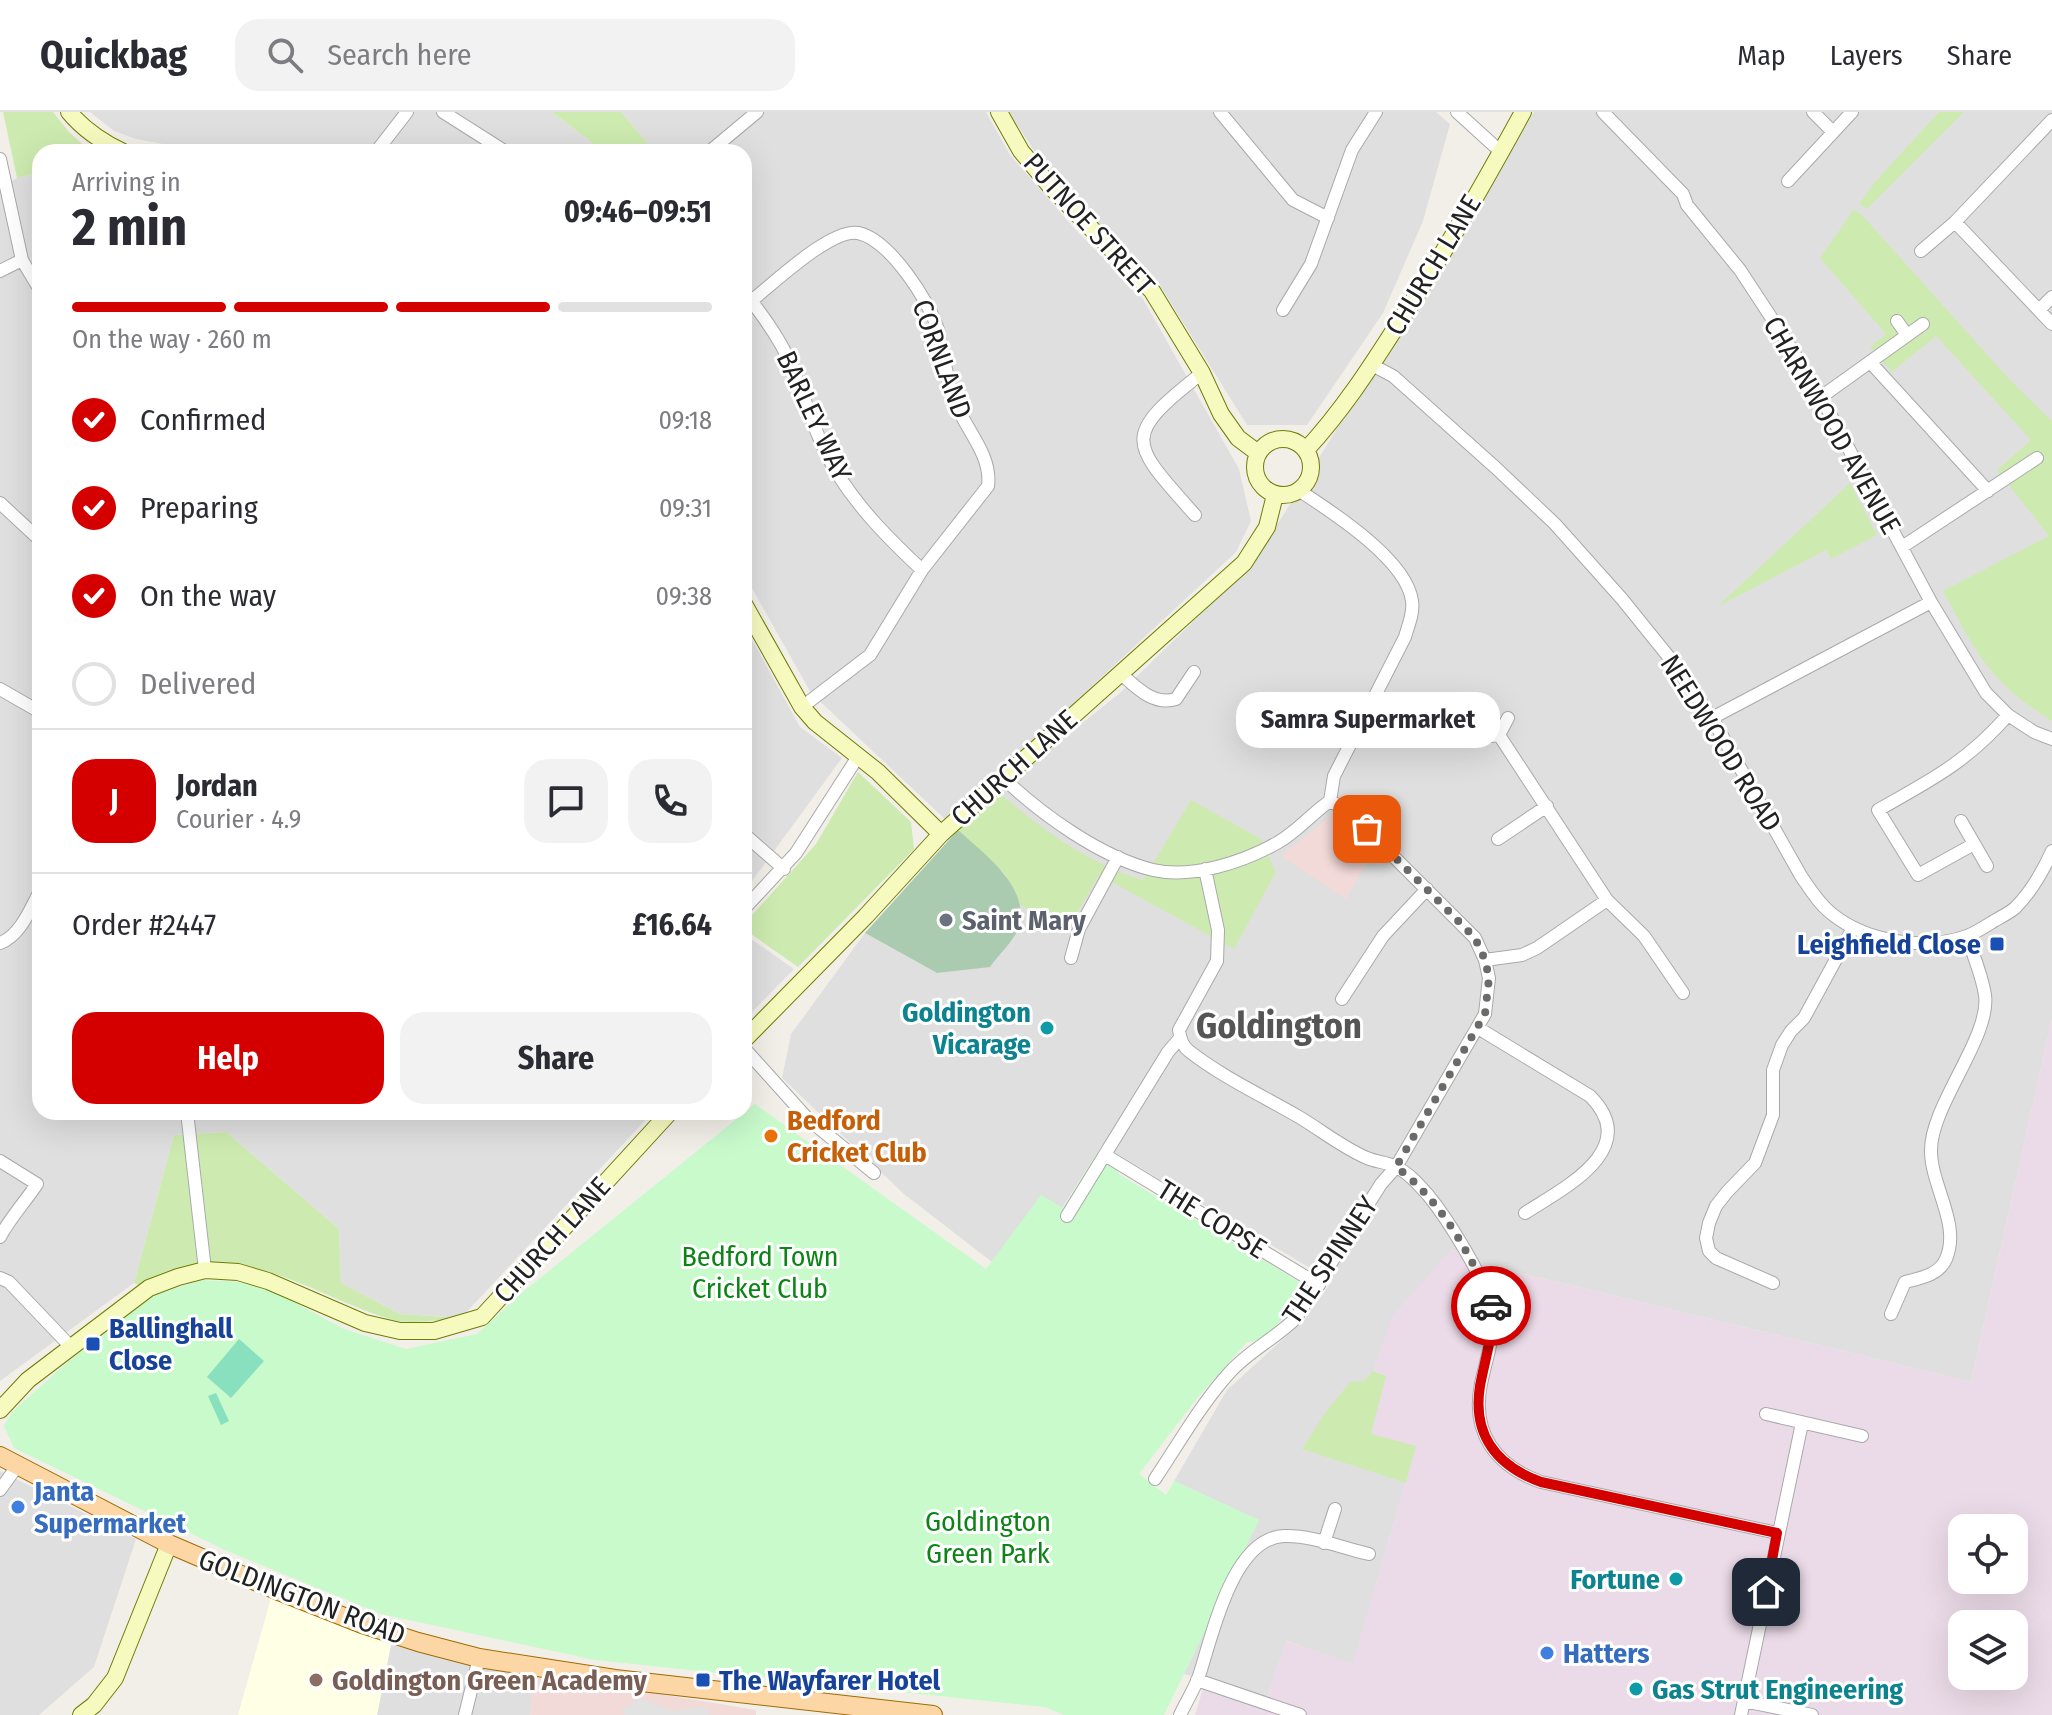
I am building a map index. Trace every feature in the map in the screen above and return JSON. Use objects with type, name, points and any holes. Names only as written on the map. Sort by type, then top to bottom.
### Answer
[{"type":"main road","name":"GOLDINGTON ROAD","points":[[0,1456],[169,1544],[362,1624],[479,1658],[813,1708],[933,1715]]},
{"type":"street","points":[[69,112],[106,144]]},
{"type":"street","points":[[382,144],[407,112]]},
{"type":"street","points":[[443,112],[493,144]]},
{"type":"street","points":[[719,144],[757,112]]},
{"type":"street","name":"PUTNOE STREET","points":[[999,112],[1021,151],[1050,186],[1152,291],[1202,373],[1221,414],[1238,438],[1258,453]]},
{"type":"street","points":[[1220,112],[1293,200],[1328,218]]},
{"type":"street","points":[[1283,310],[1311,264],[1352,150],[1376,112]]},
{"type":"street","points":[[1457,112],[1501,152]]},
{"type":"street","name":"CHURCH LANE","points":[[1306,450],[1336,417],[1372,365],[1452,237],[1523,112]]},
{"type":"street","points":[[1813,112],[1833,132]]},
{"type":"street","points":[[1788,181],[1852,112]]},
{"type":"street","name":"CHARNWOOD AVENUE","points":[[1597,113],[1683,194],[1687,205],[1740,270],[1821,397],[1931,602],[1986,693],[2008,715],[2034,732],[2052,739]]},
{"type":"street","points":[[1921,251],[1955,222],[2052,120]]},
{"type":"street","points":[[0,159],[22,260],[32,277]]},
{"type":"street","points":[[1955,222],[2052,324]]},
{"type":"street","name":"CORNLAND","points":[[752,293],[843,233],[858,233],[872,239],[913,282],[937,328],[954,399],[990,472],[988,486],[922,570],[870,655],[802,707]]},
{"type":"street","points":[[0,271],[22,260]]},
{"type":"street","points":[[2039,310],[2052,297]]},
{"type":"street","name":"BARLEY WAY","points":[[752,302],[790,363],[836,471],[886,537],[922,570]]},
{"type":"street","points":[[1897,321],[1907,335]]},
{"type":"street","points":[[1821,397],[1923,324]]},
{"type":"street","points":[[1871,363],[1988,491]]},
{"type":"street","name":"NEEDWOOD ROAD","points":[[1372,365],[1393,376],[1555,524],[1632,610],[1712,718],[1801,876],[1831,914],[1853,928],[1912,943],[1941,942],[1967,936],[2013,910],[2028,892],[2052,851]]},
{"type":"street","points":[[1195,515],[1154,469],[1145,455],[1143,440],[1145,427],[1165,401],[1202,373]]},
{"type":"street","points":[[1279,439],[1294,441],[1306,450],[1311,461],[1310,477],[1300,491],[1288,496],[1275,495],[1262,487],[1255,470],[1258,453],[1267,444],[1279,439]]},
{"type":"street","points":[[1902,547],[2037,458]]},
{"type":"street","points":[[2024,466],[2033,479]]},
{"type":"street","points":[[1002,777],[1048,817],[1118,857],[1155,870],[1205,869],[1242,860],[1277,844],[1330,801],[1334,776],[1405,637],[1413,602],[1396,568],[1383,555],[1300,491]]},
{"type":"street","name":"CHURCH LANE","points":[[752,1032],[866,916],[941,834],[1244,563],[1267,527],[1275,495]]},
{"type":"street","points":[[0,503],[32,533]]},
{"type":"street","points":[[1712,718],[1931,602]]},
{"type":"street","points":[[752,624],[802,707],[815,722],[859,755],[941,834]]},
{"type":"street","points":[[1120,673],[1147,694],[1166,702],[1176,699],[1194,672]]},
{"type":"street","points":[[0,689],[32,707]]},
{"type":"street","points":[[1974,844],[1918,875],[1878,810],[1953,767],[2008,715]]},
{"type":"street","points":[[1499,735],[1508,718]]},
{"type":"street","points":[[1481,737],[1499,735]]},
{"type":"street","points":[[1499,735],[1607,900],[1644,936],[1683,993]]},
{"type":"street","points":[[752,901],[784,869],[807,838],[859,755]]},
{"type":"street","name":"THE SPINNEY","points":[[1155,1479],[1230,1372],[1253,1351],[1278,1336],[1319,1285],[1381,1184],[1396,1167],[1409,1140],[1478,1028],[1489,998],[1485,960],[1475,938],[1347,810],[1330,801]]},
{"type":"street","points":[[1498,839],[1547,806]]},
{"type":"street","points":[[1961,821],[1987,866]]},
{"type":"street","points":[[752,841],[784,869]]},
{"type":"street","points":[[1071,958],[1079,929],[1118,857]]},
{"type":"street","points":[[1205,869],[1218,930],[1217,961],[1179,1030],[1180,1038],[1186,1049],[1226,1075],[1367,1158],[1396,1167],[1430,1197],[1453,1232],[1491,1307],[1492,1329],[1478,1408],[1486,1438],[1504,1463],[1520,1475],[1541,1482],[1777,1533]]},
{"type":"street","points":[[1342,999],[1383,936],[1427,889]]},
{"type":"street","points":[[1485,960],[1522,955],[1537,948],[1607,900]]},
{"type":"street","points":[[0,943],[7,940],[25,920],[32,906]]},
{"type":"street","points":[[1773,1283],[1716,1258],[1709,1251],[1706,1238],[1709,1223],[1727,1192],[1755,1163],[1773,1115],[1773,1070],[1782,1045],[1804,1018],[1853,928]]},
{"type":"street","points":[[1891,1314],[1905,1282],[1940,1269],[1947,1258],[1950,1231],[1931,1151],[1935,1129],[1983,1016],[1985,996],[1967,936]]},
{"type":"street","points":[[1478,1028],[1590,1096],[1601,1107],[1607,1120],[1608,1137],[1602,1153],[1593,1164],[1579,1178],[1525,1213]]},
{"type":"street","points":[[1067,1216],[1168,1052],[1180,1038]]},
{"type":"street","points":[[752,1057],[807,1118],[874,1173]]},
{"type":"street","points":[[0,1410],[28,1380],[149,1288],[205,1270],[188,1120]]},
{"type":"street","name":"CHURCH LANE","points":[[205,1270],[238,1272],[268,1281],[365,1323],[400,1331],[434,1331],[462,1325],[482,1317],[492,1308],[662,1120]]},
{"type":"street","name":"THE COPSE","points":[[1105,1155],[1319,1285]]},
{"type":"street","points":[[0,1161],[37,1184],[0,1237]]},
{"type":"street","points":[[0,1278],[9,1282],[72,1348]]},
{"type":"street","points":[[1766,1414],[1862,1436]]},
{"type":"street","points":[[1741,1715],[1802,1423]]},
{"type":"street","points":[[0,1490],[18,1465]]},
{"type":"street","points":[[1324,1543],[1335,1509]]},
{"type":"street","points":[[1180,1715],[1197,1680],[1215,1623],[1234,1578],[1247,1556],[1265,1540],[1282,1536],[1305,1538],[1369,1554]]},
{"type":"street","points":[[81,1715],[94,1705],[115,1678],[169,1544]]},
{"type":"street","points":[[465,1715],[479,1658]]},
{"type":"street","points":[[1197,1680],[1300,1715]]},
{"type":"street","points":[[1744,1701],[1812,1715]]},
{"type":"shaded area","points":[[90,112],[552,112],[594,144],[163,144],[114,131]]},
{"type":"shaded area","points":[[621,112],[986,112],[1010,155],[1072,226],[1143,299],[1239,469],[1251,521],[1236,552],[947,821],[811,693],[752,588],[752,144],[648,144]]},
{"type":"shaded area","points":[[1009,112],[1436,112],[1450,124],[1423,221],[1383,313],[1307,425],[1247,425],[1159,284],[1040,160]]},
{"type":"shaded area","points":[[1534,112],[2052,112],[2052,1019],[1971,1382],[1483,1264],[1452,1249],[1374,1371],[1386,1376],[1416,1446],[1353,1665],[1287,1641],[1267,1697],[1184,1674],[1258,1520],[1174,1481],[1227,1390],[1305,1319],[1332,1281],[1102,1145],[1062,1208],[992,1262],[904,1194],[782,1078],[791,1034],[865,933],[937,973],[990,966],[1019,928],[1005,874],[958,830],[997,791],[1120,693],[1254,562]]},
{"type":"shaded area","points":[[32,174],[32,1120],[646,1120],[461,1318],[400,1314],[341,1283],[339,1229],[226,1132],[174,1135],[134,1283],[0,1381],[0,188]]},
{"type":"shaded area","points":[[752,640],[800,727],[842,758],[752,881]]},
{"type":"shaded area","points":[[1333,814],[1372,853],[1346,899],[1281,856]]},
{"type":"shaded area","points":[[958,830],[991,860],[1011,884],[1021,911],[1019,926],[1011,942],[990,967],[937,973],[865,933]]},
{"type":"shaded area","points":[[752,940],[794,969],[752,1012]]},
{"type":"shaded area","points":[[2052,1019],[2052,1715],[1195,1715],[1206,1678],[1267,1697],[1286,1641],[1353,1664],[1416,1446],[1371,1434],[1386,1376],[1373,1371],[1392,1317],[1452,1249],[1483,1264],[1971,1382]]},
{"type":"shaded area","points":[[0,1471],[136,1539],[94,1667],[39,1715],[0,1715]]},
{"type":"shaded area","name":"Goldington Green Academy","points":[[271,1598],[391,1645],[377,1715],[238,1715]]},
{"type":"shaded area","points":[[391,1645],[486,1665],[534,1684],[530,1715],[377,1715]]},
{"type":"shaded area","points":[[486,1665],[756,1710],[756,1715],[530,1715],[533,1684]]},
{"type":"shaded area","points":[[639,1698],[673,1711],[707,1706],[709,1715],[624,1715],[621,1710]]},
{"type":"green space","points":[[3,112],[53,112],[82,144],[32,144],[32,174],[17,178]]},
{"type":"green space","points":[[552,112],[621,112],[648,144],[594,144]]},
{"type":"green space","points":[[1939,112],[1964,112],[1867,209],[1859,204],[1875,182]]},
{"type":"green space","points":[[1854,209],[2010,380],[2052,421],[2052,721],[2013,693],[1987,665],[1943,591],[2049,536],[1997,470],[2031,440],[1936,336],[1892,372],[1870,347],[1886,334],[1820,258]]},
{"type":"green space","points":[[1850,483],[1877,535],[1831,559],[1826,550],[1717,607]]},
{"type":"green space","points":[[858,772],[911,822],[914,849],[798,967],[752,935],[752,915],[816,844]]},
{"type":"green space","points":[[997,791],[1084,855],[1143,880],[1191,800],[1261,839],[1276,872],[1234,949],[1099,875],[1067,931],[1021,905],[1005,874],[958,830]]},
{"type":"green space","name":"Goldington Green Park","points":[[755,1104],[986,1269],[1041,1195],[1063,1208],[1102,1145],[1120,1175],[1298,1281],[1300,1299],[1263,1340],[1247,1342],[1198,1397],[1139,1474],[1166,1495],[1174,1481],[1259,1520],[1164,1715],[1064,1715],[1045,1707],[595,1660],[381,1614],[225,1550],[14,1448],[4,1426],[12,1412],[69,1361],[155,1295],[201,1280],[240,1282],[277,1293],[344,1329],[406,1349],[477,1334],[523,1292],[735,1120],[752,1120],[752,1106]]},
{"type":"green space","points":[[226,1132],[339,1229],[341,1283],[400,1314],[461,1318],[418,1322],[393,1320],[291,1280],[238,1265],[212,1263],[186,1267],[141,1286],[134,1283],[174,1135]]},
{"type":"green space","points":[[239,1339],[264,1361],[231,1398],[207,1377]]},
{"type":"green space","points":[[1373,1371],[1386,1376],[1371,1434],[1416,1446],[1406,1483],[1302,1449],[1350,1382],[1364,1381]]},
{"type":"green space","points":[[216,1393],[229,1421],[221,1425],[208,1396]]},
{"type":"way so far","points":[[1367,829],[1475,938],[1485,960],[1489,978],[1485,1014],[1396,1167],[1430,1197],[1467,1256],[1491,1306]]},
{"type":"place","name":"Samra Supermarket","points":[[1367,829]]},
{"type":"place","name":"Saint Mary","points":[[946,920]]},
{"type":"place","name":"Leighfield Close","points":[[1997,944]]},
{"type":"place","name":"Goldington Vicarage","points":[[1047,1028]]},
{"type":"place","name":"Bedford Cricket Club","points":[[771,1136]]},
{"type":"place","name":"Ballinghall Close","points":[[93,1344]]},
{"type":"place","name":"Janta Supermarket","points":[[18,1507]]},
{"type":"place","name":"Fortune","points":[[1676,1579]]},
{"type":"place","name":"Hatters","points":[[1547,1653]]},
{"type":"place","name":"Goldington Green Academy","points":[[316,1680]]},
{"type":"place","name":"The Wayfarer Hotel","points":[[703,1680]]},
{"type":"place","name":"Gas Strut Engineering","points":[[1636,1689]]},
{"type":"district","name":"Goldington","points":[[1279,1026]]},
{"type":"route","points":[[1491,1306],[1492,1329],[1478,1408],[1490,1446],[1504,1463],[1520,1475],[1541,1482],[1777,1533],[1766,1592]]},
{"type":"park label","name":"Bedford Town Cricket Club","points":[[760,1272]]}]
